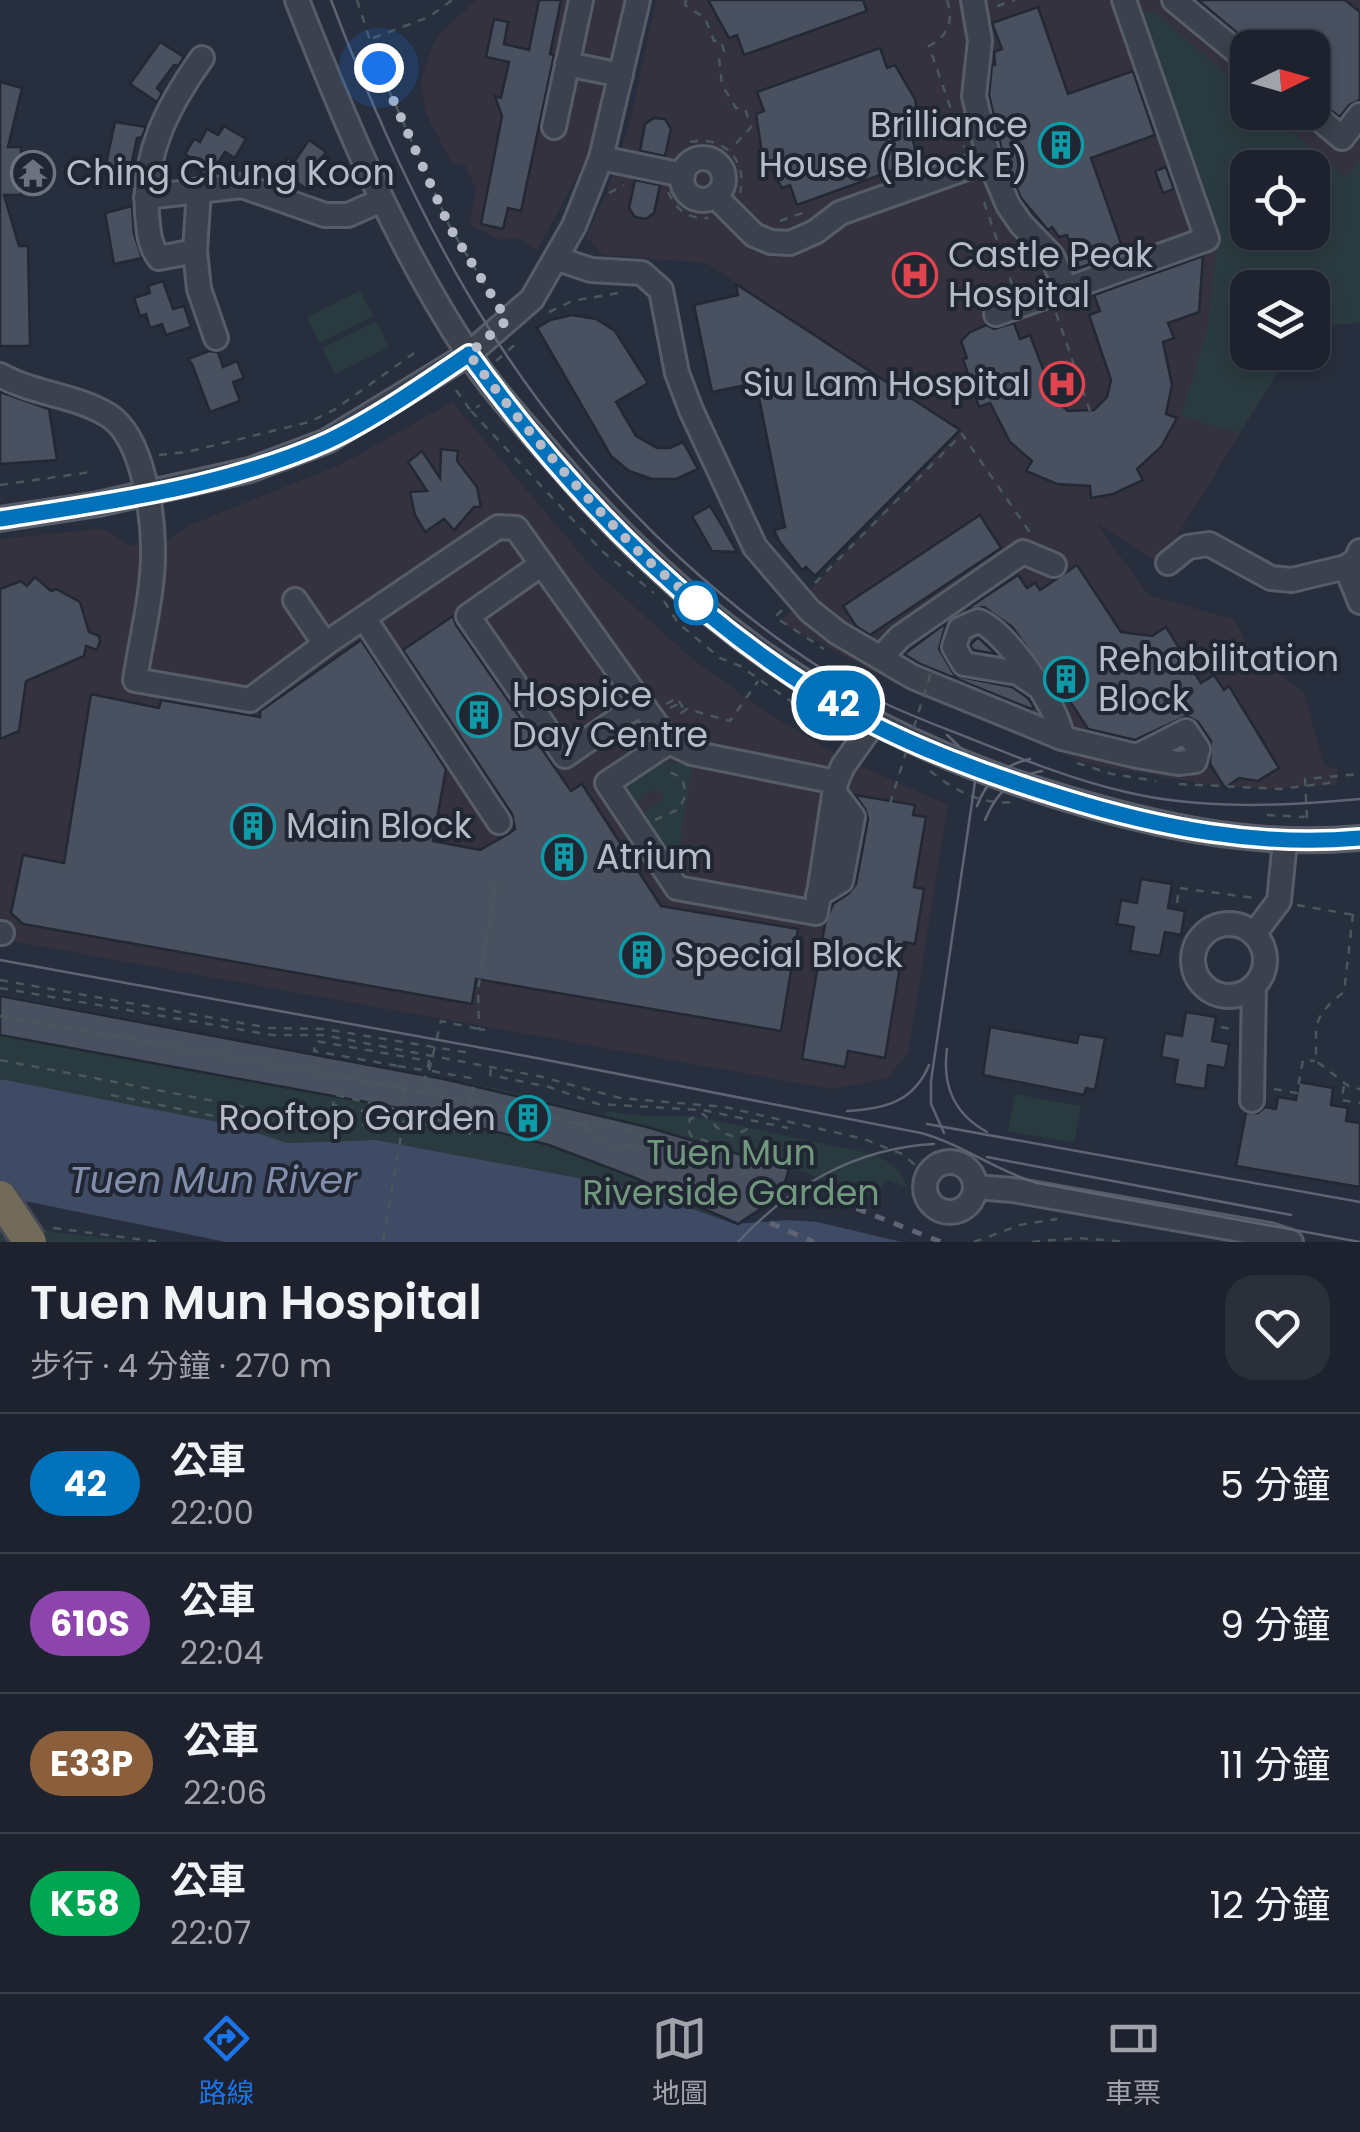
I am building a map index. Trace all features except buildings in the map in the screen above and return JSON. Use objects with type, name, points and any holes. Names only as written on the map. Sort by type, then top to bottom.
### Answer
[{"type":"highway","points":[[0,1198],[40,1235]]},
{"type":"street","points":[[297,0],[382,200],[469,354],[578,488],[684,592],[791,676],[873,724],[987,774],[1128,818],[1196,832],[1285,840],[1360,838]]},
{"type":"street","points":[[554,127],[581,0]]},
{"type":"street","points":[[0,518],[147,494],[225,476],[328,441],[469,354],[532,299],[558,259],[601,158],[638,0]]},
{"type":"street","points":[[972,0],[980,41],[974,96],[989,160],[1008,205],[1052,256],[1066,289]]},
{"type":"street","points":[[996,314],[1207,239],[1124,0]]},
{"type":"street","points":[[1174,0],[1230,46]]},
{"type":"street","points":[[195,251],[159,258],[150,245],[146,197],[148,166],[158,131],[175,96],[202,58]]},
{"type":"street","points":[[567,64],[621,76]]},
{"type":"street","points":[[1330,128],[1342,138],[1360,115]]},
{"type":"street","points":[[601,158],[683,174]]},
{"type":"street","points":[[706,158],[717,164],[724,180],[715,196],[704,200],[692,196],[684,187],[683,174],[694,160],[706,158]]},
{"type":"street","points":[[715,196],[754,235],[771,242],[790,243],[815,232],[840,213],[989,160]]},
{"type":"street","points":[[146,197],[242,186],[325,215],[348,215],[382,200]]},
{"type":"street","points":[[199,190],[195,251],[199,288],[216,338]]},
{"type":"street","points":[[558,259],[591,270],[642,273],[661,290],[672,353],[691,410],[755,547],[810,611],[838,633],[912,677],[1062,738],[1137,756]]},
{"type":"street","points":[[0,375],[22,388],[93,407],[112,417],[128,435],[147,494],[153,553]]},
{"type":"street","points":[[225,476],[182,498],[161,514],[154,528],[134,680],[250,700],[324,644],[498,527],[516,528],[669,742],[692,754],[836,788]]},
{"type":"street","points":[[1168,563],[1188,548],[1209,544],[1271,578],[1292,580],[1353,559],[1360,602]]},
{"type":"street","points":[[881,658],[900,637],[1023,552],[1054,565]]},
{"type":"street","points":[[542,564],[468,616],[565,756],[641,703]]},
{"type":"street","points":[[295,600],[324,644]]},
{"type":"street","points":[[364,618],[499,822]]},
{"type":"street","points":[[1036,684],[1056,714],[1062,738]]},
{"type":"street","points":[[669,742],[608,783],[677,888],[816,913],[836,788],[843,766],[873,724]]},
{"type":"street","points":[[1254,934],[1280,901],[1285,840]]},
{"type":"street","points":[[1222,924],[1245,927],[1254,934],[1261,944],[1264,966],[1254,986],[1244,993],[1220,994],[1201,982],[1194,959],[1202,937],[1222,924]]},
{"type":"street","points":[[1254,986],[1258,1094]]},
{"type":"street","points":[[956,1162],[970,1171],[975,1187],[970,1203],[948,1212],[939,1210],[924,1191],[931,1170],[940,1163],[956,1162]]},
{"type":"street","points":[[975,1187],[1270,1235],[1290,1242]]},
{"type":"path","points":[[358,0],[379,68],[450,228],[507,320]]},
{"type":"path","points":[[372,38],[429,17],[452,0]]},
{"type":"path","points":[[686,0],[685,5],[706,18],[714,41],[721,41],[722,84],[736,108],[745,109],[751,127],[730,150]]},
{"type":"path","points":[[601,200],[628,184]]},
{"type":"path","points":[[771,224],[807,212]]},
{"type":"path","points":[[542,315],[572,301],[624,292]]},
{"type":"path","points":[[503,353],[511,347]]},
{"type":"path","points":[[156,455],[187,452],[309,422],[334,410],[418,351]]},
{"type":"path","points":[[456,390],[471,410],[498,394]]},
{"type":"path","points":[[796,595],[812,586],[962,434],[1028,531],[1023,552]]},
{"type":"path","points":[[0,485],[91,472]]},
{"type":"path","points":[[890,804],[931,672]]},
{"type":"path","points":[[683,708],[677,698],[664,706],[667,710],[676,705],[681,712],[687,709],[730,721],[759,680]]},
{"type":"path","points":[[638,829],[676,812],[685,800],[685,786],[678,774],[668,769],[655,770]]},
{"type":"path","points":[[1307,823],[1306,779],[1360,774]]},
{"type":"path","points":[[1306,785],[1337,782]]},
{"type":"path","points":[[1267,815],[1307,817]]},
{"type":"path","points":[[429,1071],[440,1021],[482,1029],[478,989],[498,877]]},
{"type":"path","points":[[1178,903],[1180,888],[1360,916]]},
{"type":"path","points":[[1316,1061],[1316,1027],[1322,1009],[1344,992],[1353,914]]},
{"type":"path","points":[[0,980],[270,1028],[324,1028],[470,1053]]},
{"type":"path","points":[[0,988],[272,1035],[323,1035],[551,1079],[620,1098],[725,1106],[864,1139],[888,1147],[920,1169],[931,1170]]},
{"type":"path","points":[[0,1016],[516,1110]]},
{"type":"path","points":[[422,1092],[428,1061],[316,1041],[314,1051],[398,1066],[429,1071],[436,1072],[475,1079],[465,1126]]},
{"type":"path","points":[[0,1060],[282,1114],[402,1130]]},
{"type":"path","points":[[1258,1094],[1296,1093],[1304,1060],[1316,1061],[1344,1084],[1360,1089]]},
{"type":"path","points":[[491,1068],[490,1075],[549,1086],[598,1104],[702,1110],[788,1128]]},
{"type":"path","points":[[1344,1084],[1341,1100],[1360,1103]]},
{"type":"path","points":[[404,1120],[471,1134],[472,1128],[414,1115],[406,1112],[390,1108],[335,1096],[333,1106],[399,1118],[405,1088]]},
{"type":"path","points":[[110,1095],[278,1129],[282,1114]]},
{"type":"path","points":[[529,1101],[536,1104],[538,1115],[527,1124],[518,1118],[516,1110],[529,1101]]},
{"type":"path","points":[[384,1242],[406,1112]]},
{"type":"path","points":[[538,1115],[579,1124],[615,1122],[656,1145],[679,1164],[711,1162]]},
{"type":"path","points":[[746,1173],[734,1156],[692,1136],[688,1126],[693,1117],[707,1116],[718,1130],[732,1136],[746,1130],[752,1120]]},
{"type":"path","points":[[579,1124],[613,1147],[656,1145]]},
{"type":"path","points":[[714,1182],[711,1162],[719,1152]]},
{"type":"path","points":[[974,1242],[1020,1224],[1070,1218]]},
{"type":"path","points":[[40,1235],[160,1242]]},
{"type":"path","points":[[1032,1242],[1078,1238],[1128,1242]]},
{"type":"shaded area","points":[[477,0],[624,0],[592,148],[537,251],[520,238],[501,240],[470,226],[476,189],[466,166],[452,163],[425,112],[421,81],[433,45],[439,34]]},
{"type":"shaded area","points":[[656,0],[1360,0],[1360,323],[1330,325],[1330,270],[1230,270],[1230,370],[1279,370],[1160,563],[1097,524],[1148,595],[1233,619],[1253,653],[1304,693],[1324,765],[1338,769],[1336,785],[1272,789],[1214,786],[1085,763],[911,692],[780,622],[961,430],[706,263],[603,255],[586,237],[606,195],[630,123]]},
{"type":"shaded area","points":[[452,402],[595,571],[691,658],[768,713],[843,758],[948,805],[908,1052],[888,1078],[832,1089],[0,939],[0,539],[97,529],[108,531],[129,546],[167,541],[190,525],[342,464]]},
{"type":"green space","points":[[1152,10],[1230,77],[1230,130],[1291,130],[1314,150],[1230,150],[1230,250],[1330,250],[1330,164],[1345,177],[1360,160],[1360,323],[1330,325],[1330,270],[1230,270],[1230,370],[1279,370],[1239,433],[1181,416],[1208,326],[1217,244],[1136,16]]},
{"type":"green space","points":[[360,291],[373,316],[319,343],[307,317]]},
{"type":"green space","points":[[376,321],[389,347],[335,374],[322,348]]},
{"type":"green space","points":[[656,760],[692,766],[676,868],[642,813],[663,799],[662,793],[651,790],[635,802],[623,783]]},
{"type":"green space","name":"Tuen Mun Riverside Garden","points":[[0,994],[500,1089],[604,1115],[606,1111],[692,1116],[873,1154],[894,1167],[908,1187],[885,1180],[876,1200],[791,1167],[782,1196],[737,1224],[637,1189],[376,1140],[287,1143],[233,1125],[24,1086],[0,1078]]},
{"type":"green space","points":[[1015,1094],[1081,1106],[1074,1143],[1008,1131]]},
{"type":"green space","points":[[0,1218],[53,1232],[140,1242],[0,1242]]},
{"type":"water","name":"Tuen Mun River","points":[[0,1079],[233,1125],[287,1143],[376,1140],[637,1189],[735,1224],[817,1222],[902,1242],[226,1242],[0,1196]]},
{"type":"tram line","points":[[331,0],[362,79],[432,230],[516,370],[620,499],[746,615],[791,649],[877,700],[1086,781],[1154,798],[1213,804],[1272,805],[1360,799]]},
{"type":"tram line","points":[[944,1133],[931,1104],[931,1081],[975,782],[966,753],[947,735]]},
{"type":"tram line","points":[[977,806],[997,775],[1030,759]]},
{"type":"tram line","points":[[985,820],[1007,787],[1042,771]]},
{"type":"tram line","points":[[0,960],[921,1133],[1037,1183],[1360,1242]]},
{"type":"tram line","points":[[947,1049],[946,1075],[953,1098],[966,1117],[987,1132]]},
{"type":"tram line","points":[[847,1111],[896,1101],[915,1088],[929,1065]]},
{"type":"tram line","points":[[927,1124],[1360,1202]]},
{"type":"tram line","points":[[738,1242],[780,1204],[826,1173],[878,1153],[934,1144]]},
{"type":"tram line","points":[[987,1157],[1291,1215]]},
{"type":"railway","points":[[838,1201],[941,1242]]},
{"type":"railway","points":[[770,1223],[814,1242]]},
{"type":"bus line","name":"42","points":[[0,519],[122,499],[250,470],[328,441],[469,354],[578,488],[642,554],[714,618],[791,676],[873,724],[987,774],[1128,818],[1242,838],[1320,842],[1360,838]]},
{"type":"place","name":"Brilliance House (Block E)","points":[[1061,145]]},
{"type":"place","name":"Ching Chung Koon","points":[[33,173]]},
{"type":"place","name":"Castle Peak Hospital","points":[[915,275]]},
{"type":"place","name":"Siu Lam Hospital","points":[[1062,384]]},
{"type":"place","name":"Rehabilitation Block","points":[[1066,679]]},
{"type":"place","name":"Hospice Day Centre","points":[[479,715]]},
{"type":"place","name":"Main Block","points":[[253,826]]},
{"type":"place","name":"Atrium","points":[[564,857]]},
{"type":"place","name":"Special Block","points":[[642,955]]},
{"type":"place","name":"Rooftop Garden","points":[[528,1118]]},
{"type":"route","points":[[379,68],[450,228],[507,320],[469,354],[578,488],[696,603]]}]
